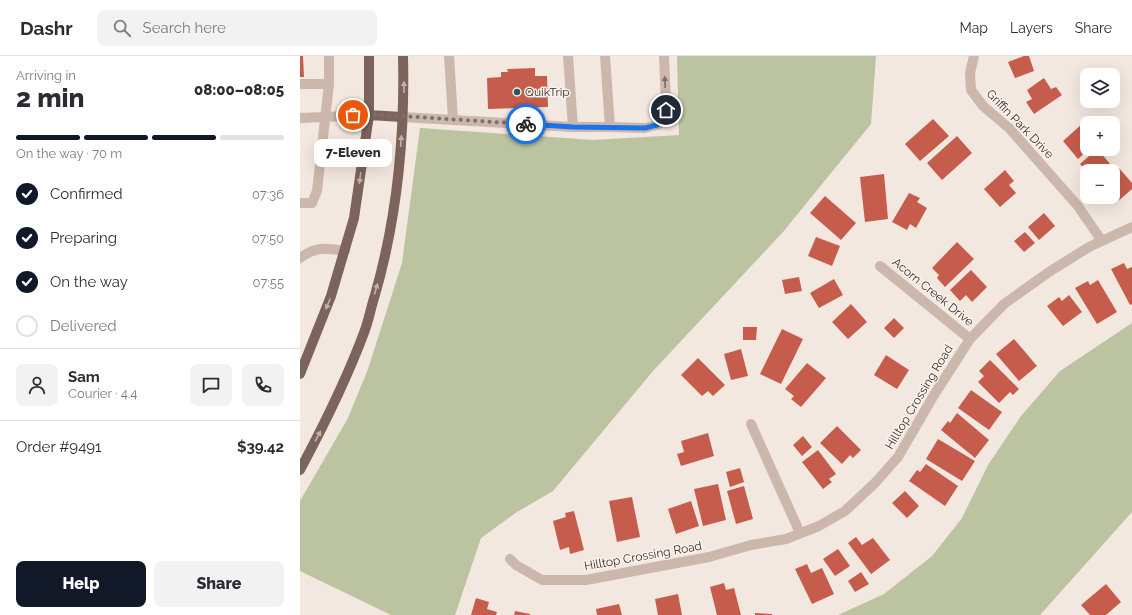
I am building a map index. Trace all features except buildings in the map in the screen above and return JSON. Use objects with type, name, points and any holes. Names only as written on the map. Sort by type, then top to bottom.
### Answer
[{"type":"main road","points":[[300,374],[331,296],[354,218],[369,114],[369,56]]},
{"type":"main road","points":[[300,470],[323,428],[343,383],[367,323],[381,273],[392,226],[399,166],[404,87],[403,56]]},
{"type":"main road","points":[[369,114],[402,117]]},
{"type":"street","points":[[300,202],[312,202],[317,191],[329,84],[329,56]]},
{"type":"street","points":[[449,56],[453,119]]},
{"type":"street","points":[[568,56],[573,127]]},
{"type":"street","points":[[605,56],[610,127]]},
{"type":"street","points":[[402,117],[573,127],[645,128],[657,125],[666,118],[664,56]]},
{"type":"street","name":"Griffin Park Drive","points":[[974,56],[970,73],[971,90],[983,106],[1009,128],[1067,194],[1102,241]]},
{"type":"street","points":[[300,84],[329,84]]},
{"type":"street","points":[[300,118],[369,114]]},
{"type":"street","name":"Hilltop Crossing Road","points":[[510,559],[516,565],[542,580],[586,580],[709,557],[751,545],[786,539],[819,526],[845,511],[898,457],[934,395],[970,339],[1004,304],[1049,272],[1089,247],[1132,228]]},
{"type":"street","points":[[300,258],[315,249],[323,247],[345,251]]},
{"type":"street","name":"Acorn Creek Drive","points":[[880,266],[970,339]]},
{"type":"street","points":[[751,424],[800,533]]},
{"type":"green space","points":[[677,56],[876,56],[871,124],[783,232],[653,371],[553,491],[517,512],[481,538],[455,615],[391,615],[300,571],[300,501],[348,418],[368,369],[402,263],[420,128],[593,140],[679,135]]},
{"type":"green space","points":[[1132,323],[1132,512],[1040,615],[838,615],[884,594],[932,556],[962,518],[988,465],[1021,416],[1060,371]]},
{"type":"way so far","points":[[353,115],[369,114],[526,124]]},
{"type":"place","name":"QuikTrip","points":[[517,92]]},
{"type":"place","name":"7-Eleven","points":[[353,115]]},
{"type":"route","points":[[526,124],[573,127],[645,128],[657,125],[666,118],[666,110]]}]
